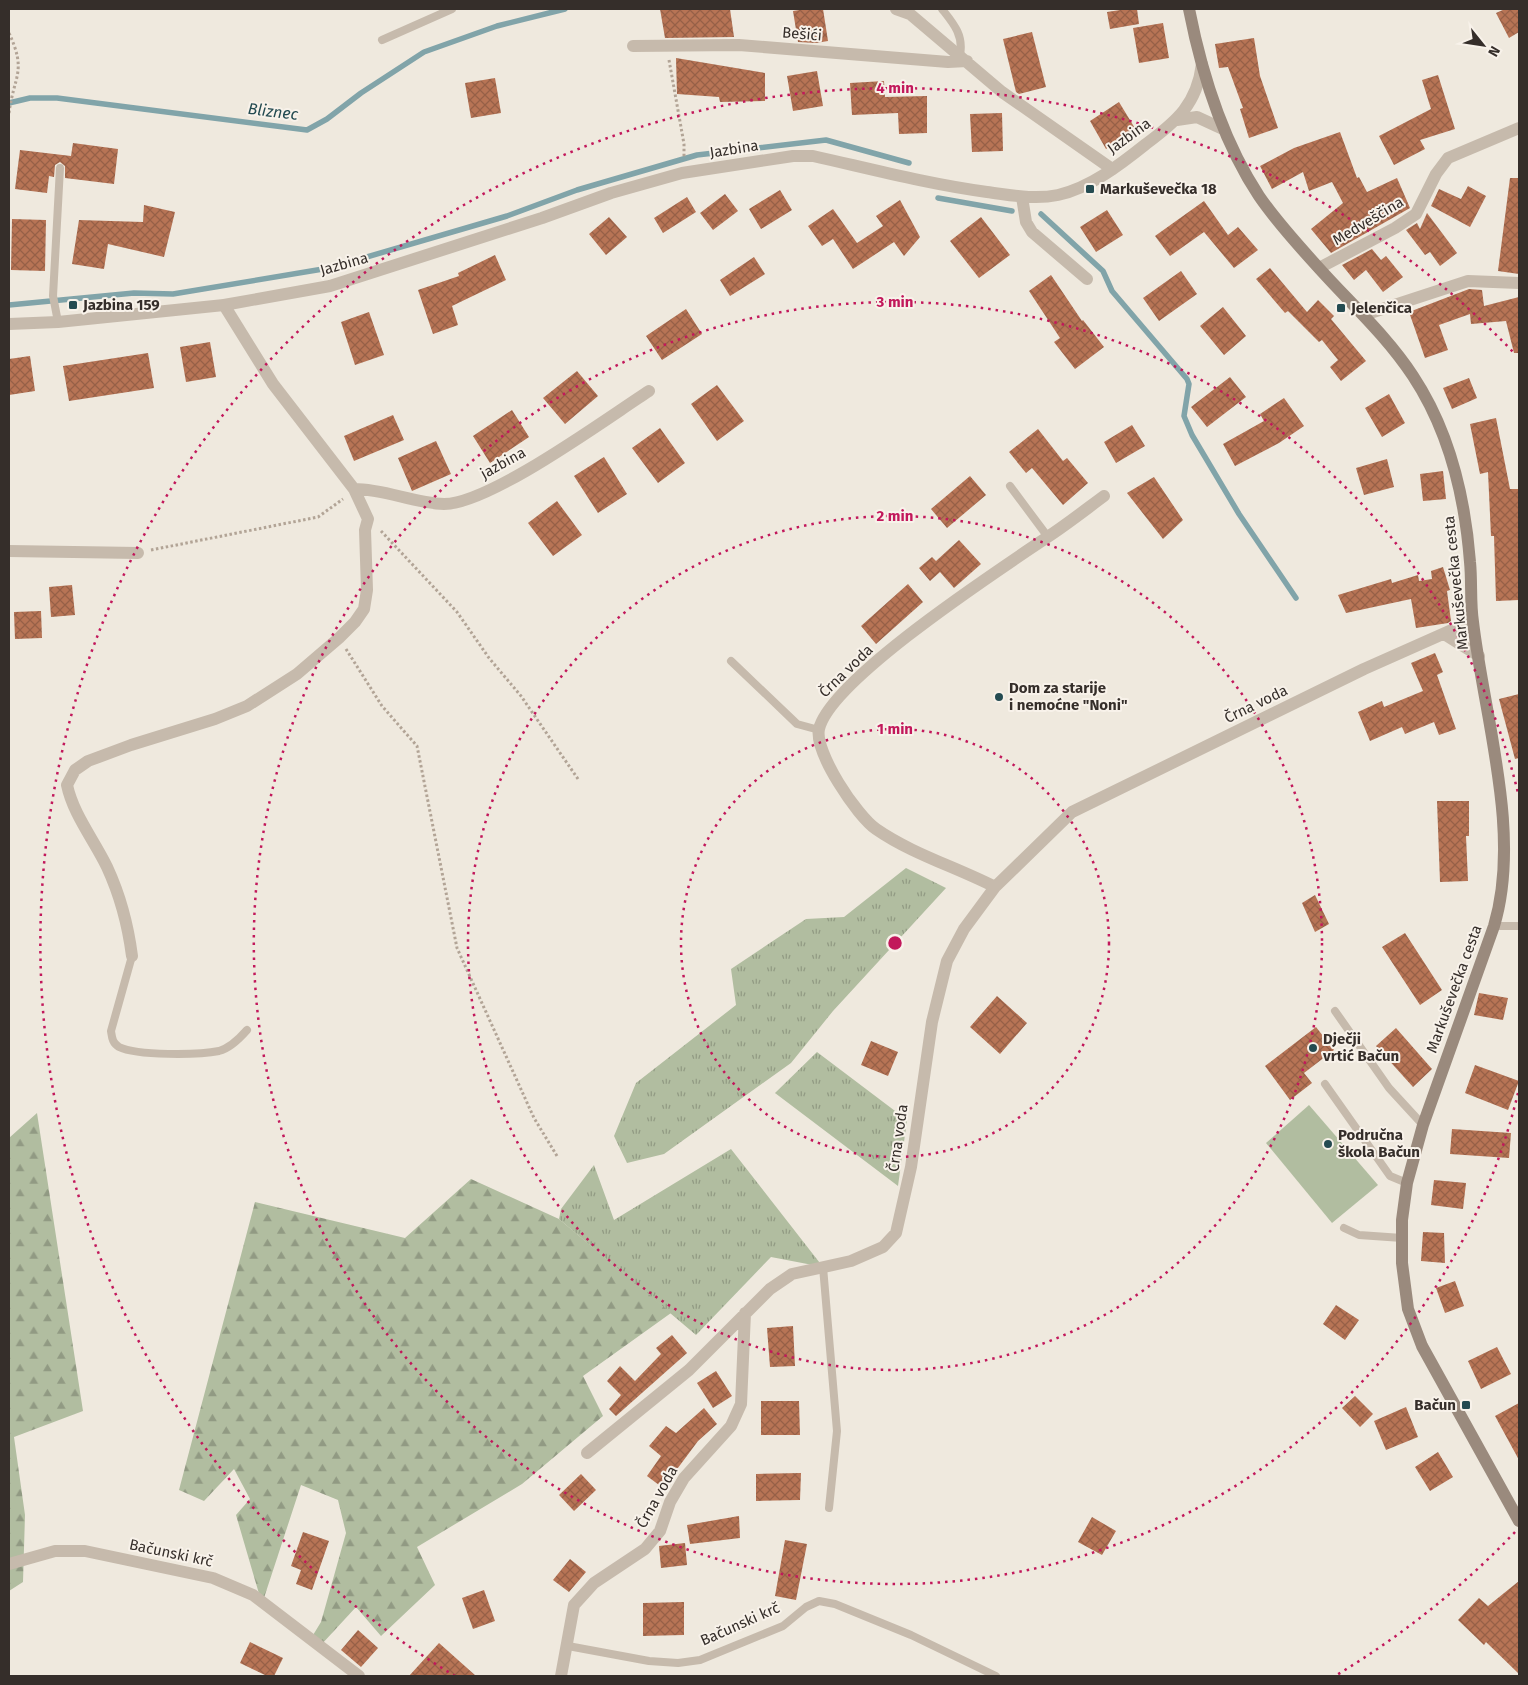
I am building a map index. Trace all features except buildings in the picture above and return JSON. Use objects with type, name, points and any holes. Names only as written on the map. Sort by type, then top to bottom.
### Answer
[{"type":"main road","name":"Markuševečka cesta","points":[[1189,9],[1202,64],[1223,129],[1237,159],[1260,197],[1319,268],[1364,315],[1414,377],[1432,410],[1448,446],[1465,509],[1471,565],[1472,621],[1500,794],[1503,836],[1499,910],[1423,1124],[1407,1183],[1402,1220],[1402,1238],[1408,1309],[1422,1346],[1519,1521]]},
{"type":"street","points":[[896,9],[910,14],[1002,92],[1112,169]]},
{"type":"street","name":"Bešići","points":[[633,46],[739,46],[948,62],[964,58]]},
{"type":"street","name":"Jazbina","points":[[9,324],[58,322],[224,305],[330,286],[542,218],[611,193],[682,173],[793,156],[813,156],[946,186],[1022,197],[1036,198],[1060,195],[1079,188],[1112,169],[1176,120],[1194,97],[1200,79],[1202,64]]},
{"type":"street","points":[[1176,120],[1197,117],[1223,129]]},
{"type":"street","name":"Medveščina","points":[[1319,268],[1395,228],[1416,214],[1436,174],[1448,158],[1519,128]]},
{"type":"street","points":[[1022,197],[1026,222],[1032,232],[1087,279]]},
{"type":"street","points":[[1364,315],[1468,281],[1519,283]]},
{"type":"street","points":[[132,956],[128,925],[107,868],[70,798],[67,785],[75,770],[88,760],[215,719],[247,706],[297,674],[339,638],[355,622],[364,609],[367,590],[365,530],[368,519],[354,489],[273,384],[224,305]]},
{"type":"street","name":"jazbina","points":[[354,489],[374,489],[415,501],[438,503],[471,499],[543,460],[649,391]]},
{"type":"street","name":"Črna voda","points":[[819,730],[827,711],[861,676],[953,602],[1104,496]]},
{"type":"street","points":[[9,552],[138,553]]},
{"type":"street","name":"Črna voda","points":[[587,1453],[689,1370],[770,1289],[792,1274],[851,1261],[883,1247],[896,1233],[911,1167],[932,1022],[948,961],[964,928],[995,887],[1072,812],[1364,669],[1472,621]]},
{"type":"street","points":[[1444,634],[1479,656]]},
{"type":"street","points":[[819,730],[822,752],[836,779],[874,828],[908,848],[995,887]]},
{"type":"street","name":"Črna voda","points":[[561,1676],[574,1605],[594,1583],[645,1549],[660,1530],[670,1502],[684,1478],[730,1426],[741,1404],[745,1314]]},
{"type":"street","name":"Bačunski krč","points":[[9,1564],[55,1551],[86,1551],[213,1578],[253,1595],[359,1676]]},
{"type":"lane","points":[[382,40],[452,9]]},
{"type":"lane","points":[[942,9],[956,27],[961,38],[964,58]]},
{"type":"lane","points":[[58,322],[53,296],[60,168]]},
{"type":"lane","points":[[1010,486],[1048,537]]},
{"type":"lane","points":[[731,661],[797,724],[819,730]]},
{"type":"lane","points":[[1494,926],[1519,926]]},
{"type":"lane","points":[[132,956],[111,1030],[112,1040],[119,1047],[150,1055],[220,1050],[236,1041],[247,1030]]},
{"type":"lane","points":[[1335,1011],[1389,1088],[1423,1124]]},
{"type":"lane","points":[[1325,1084],[1390,1176],[1407,1183]]},
{"type":"lane","points":[[1344,1228],[1359,1235],[1402,1238]]},
{"type":"lane","points":[[823,1267],[837,1431],[829,1508]]},
{"type":"lane","name":"Bačunski krč","points":[[568,1646],[649,1661],[678,1663],[700,1660],[783,1626],[806,1608],[819,1601],[835,1604],[911,1635],[996,1676]]},
{"type":"path","points":[[9,33],[18,53],[20,69],[11,94],[9,112]]},
{"type":"path","points":[[667,45],[684,152]]},
{"type":"path","points":[[138,553],[318,517],[336,506],[354,489]]},
{"type":"path","points":[[368,519],[457,612],[489,658],[522,696],[578,779]]},
{"type":"path","points":[[339,638],[382,706],[417,746],[457,948],[534,1118],[557,1156]]},
{"type":"green space","points":[[906,868],[946,888],[833,1011],[791,1063],[664,1154],[627,1163],[614,1136],[636,1083],[736,1005],[731,969],[806,919],[844,917]]},
{"type":"green space","points":[[817,1052],[907,1120],[898,1186],[775,1093]]},
{"type":"green space","points":[[1309,1105],[1378,1185],[1332,1223],[1266,1143]]},
{"type":"green space","points":[[37,1113],[83,1411],[14,1437],[25,1515],[23,1582],[9,1591],[9,1138]]},
{"type":"green space","points":[[731,1149],[823,1267],[771,1257],[696,1335],[559,1219],[561,1209],[594,1165],[614,1220]]},
{"type":"green space","points":[[471,1179],[559,1219],[671,1313],[583,1376],[603,1416],[522,1484],[417,1547],[435,1585],[381,1636],[356,1607],[321,1645],[310,1640],[321,1622],[346,1533],[338,1500],[301,1485],[262,1604],[236,1515],[250,1499],[234,1469],[204,1501],[179,1490],[255,1202],[405,1238]]},
{"type":"waterway","name":"Bliznec","points":[[9,103],[30,98],[57,98],[307,130],[327,119],[361,93],[424,52],[497,26],[565,9]]},
{"type":"waterway","points":[[9,305],[134,293],[173,294],[329,268],[507,216],[577,190],[697,155],[826,140],[909,163]]},
{"type":"waterway","points":[[938,198],[1012,211]]},
{"type":"waterway","points":[[1041,214],[1103,271],[1112,291],[1187,379],[1189,384],[1184,416],[1192,435],[1239,514],[1296,598]]},
{"type":"place","name":"Markuševečka 18","points":[[1090,189]]},
{"type":"place","name":"Jazbina 159","points":[[73,305]]},
{"type":"place","name":"Jelenčica","points":[[1341,308]]},
{"type":"place","name":"Dom za starije i nemoćne \"Noni\"","points":[[999,697]]},
{"type":"place","name":"Dječji vrtić Bačun","points":[[1313,1048]]},
{"type":"place","name":"Područna škola Bačun","points":[[1328,1144]]},
{"type":"place","name":"Bačun","points":[[1466,1405]]}]
